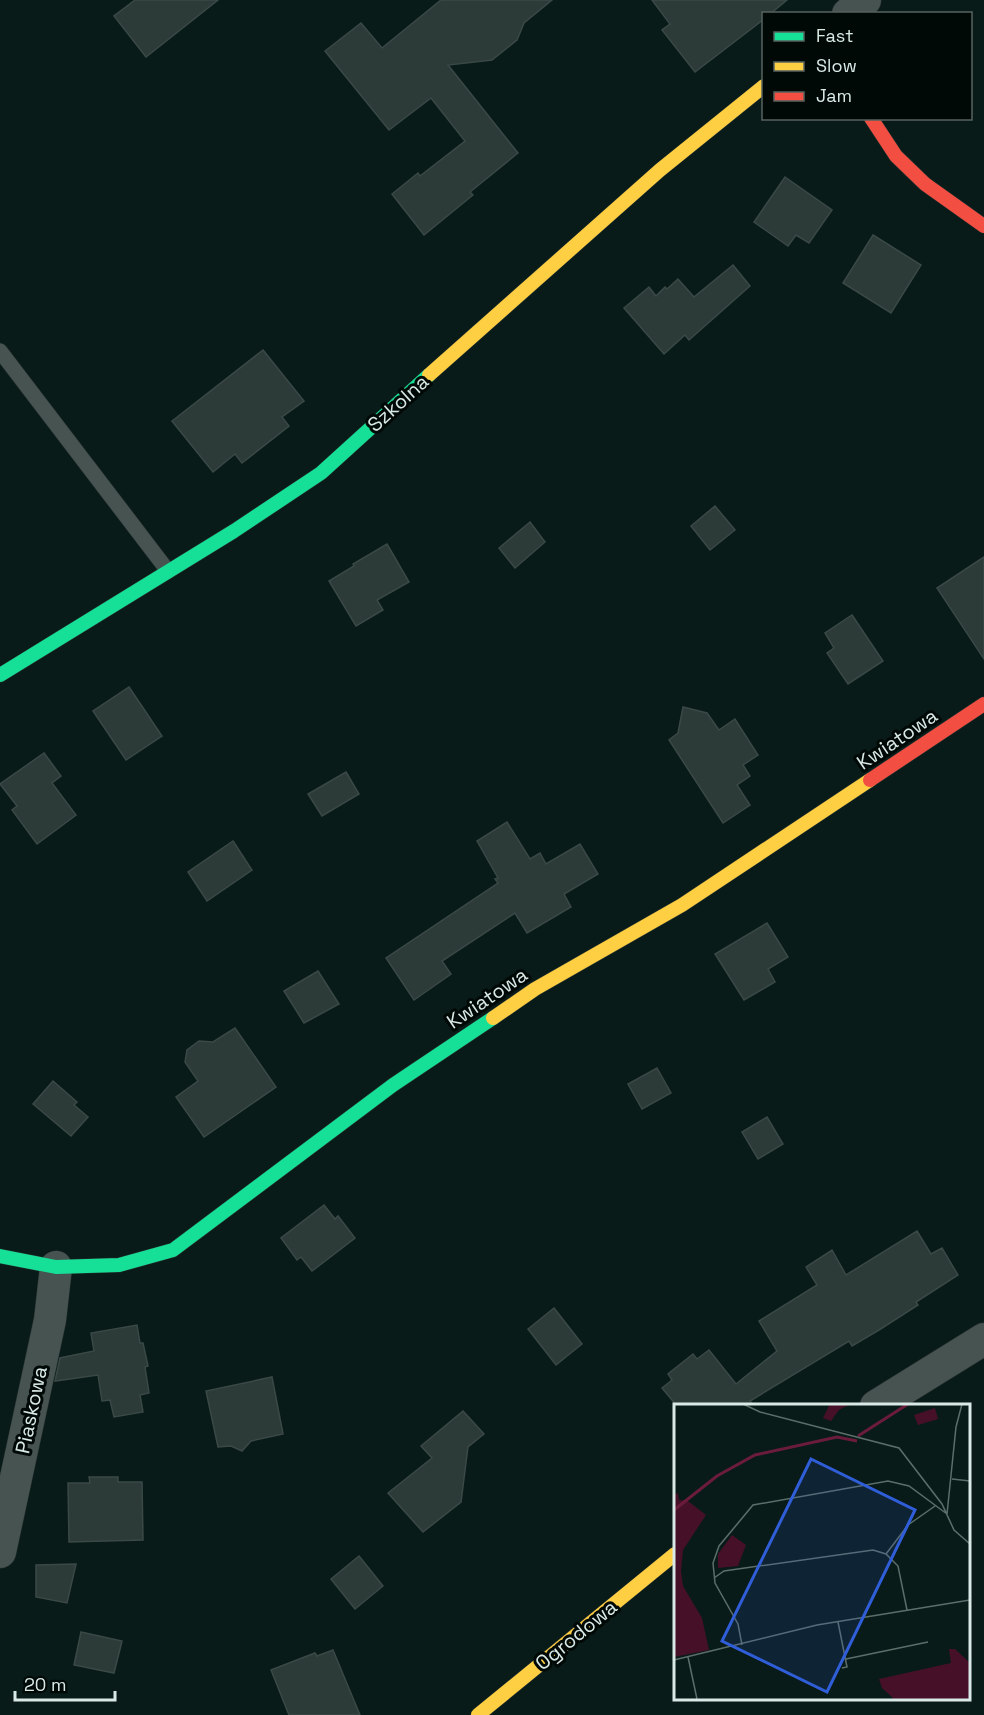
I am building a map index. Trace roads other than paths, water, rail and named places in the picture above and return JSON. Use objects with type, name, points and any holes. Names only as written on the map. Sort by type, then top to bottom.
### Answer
[{"type":"street","points":[[850,12],[865,0]]},
{"type":"street","name":"Szkolna","points":[[0,675],[234,531],[321,473],[660,170],[762,88]]},
{"type":"street","points":[[872,120],[896,156],[918,177],[984,226]]},
{"type":"street","name":"Kwiatowa","points":[[0,1256],[56,1267],[119,1265],[173,1250],[393,1085],[535,989],[682,904],[984,704]]},
{"type":"street","name":"Piaskowa","points":[[0,1552],[50,1320],[56,1267]]},
{"type":"street","points":[[879,1404],[984,1339]]},
{"type":"street","name":"Ogrodowa","points":[[478,1715],[674,1555]]},
{"type":"lane","points":[[0,351],[168,571]]}]
